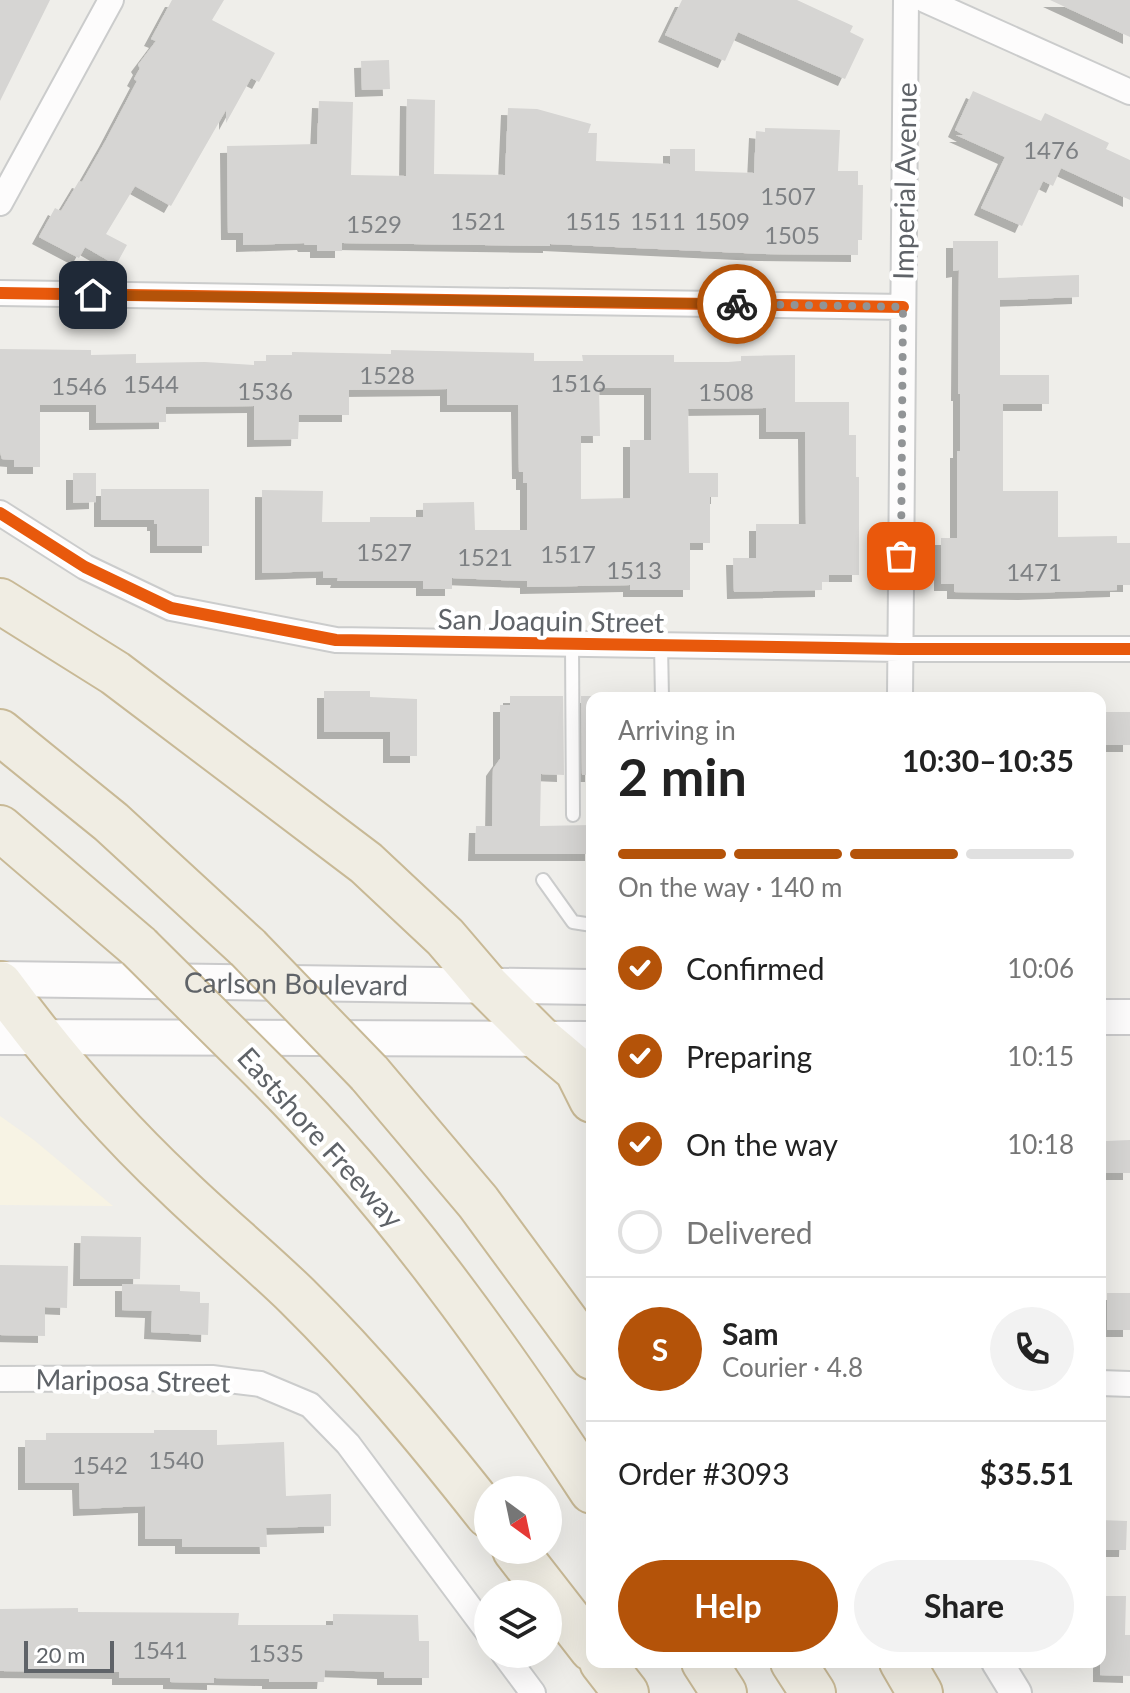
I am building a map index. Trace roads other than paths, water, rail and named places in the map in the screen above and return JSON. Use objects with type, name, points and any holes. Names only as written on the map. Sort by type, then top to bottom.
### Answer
[{"type":"highway","points":[[0,601],[115,673],[366,863],[445,937],[487,986],[538,1037],[577,1070],[586,1088]]},
{"type":"highway","points":[[0,732],[111,822],[248,948],[369,1073],[478,1202],[586,1349]]},
{"type":"highway","name":"Eastshore Freeway","points":[[0,828],[139,947],[266,1073],[357,1174],[440,1275],[518,1380],[586,1482]]},
{"type":"highway","points":[[0,982],[20,1037],[85,1091],[174,1183],[295,1294],[426,1436],[474,1497]]},
{"type":"highway","points":[[526,1564],[586,1641]]},
{"type":"highway","points":[[607,1668],[626,1693]]},
{"type":"highway","points":[[708,1668],[724,1693]]},
{"type":"highway","points":[[797,1668],[813,1693]]},
{"type":"highway","points":[[905,1668],[920,1693]]},
{"type":"main road","name":"Carlson Boulevard","points":[[0,982],[586,987]]},
{"type":"main road","points":[[1106,1017],[1130,1017]]},
{"type":"main road","name":"Carlson Boulevard","points":[[20,1037],[586,1039]]},
{"type":"street","points":[[0,203],[111,0]]},
{"type":"street","name":"Imperial Avenue","points":[[900,692],[906,0]]},
{"type":"street","points":[[925,0],[1130,92]]},
{"type":"street","points":[[0,293],[903,307]]},
{"type":"street","name":"San Joaquin Street","points":[[0,513],[85,567],[171,608],[336,640],[900,649],[1130,649]]},
{"type":"street","name":"Mariposa Street","points":[[0,1379],[212,1378],[260,1384],[310,1405],[348,1444],[474,1613]]},
{"type":"street","points":[[1106,1383],[1130,1384]]},
{"type":"street","points":[[514,1668],[533,1693]]},
{"type":"street","points":[[1001,1668],[1016,1693]]},
{"type":"lane","points":[[572,644],[573,815]]},
{"type":"lane","points":[[661,645],[662,692]]},
{"type":"lane","points":[[543,880],[573,922],[586,924]]}]
